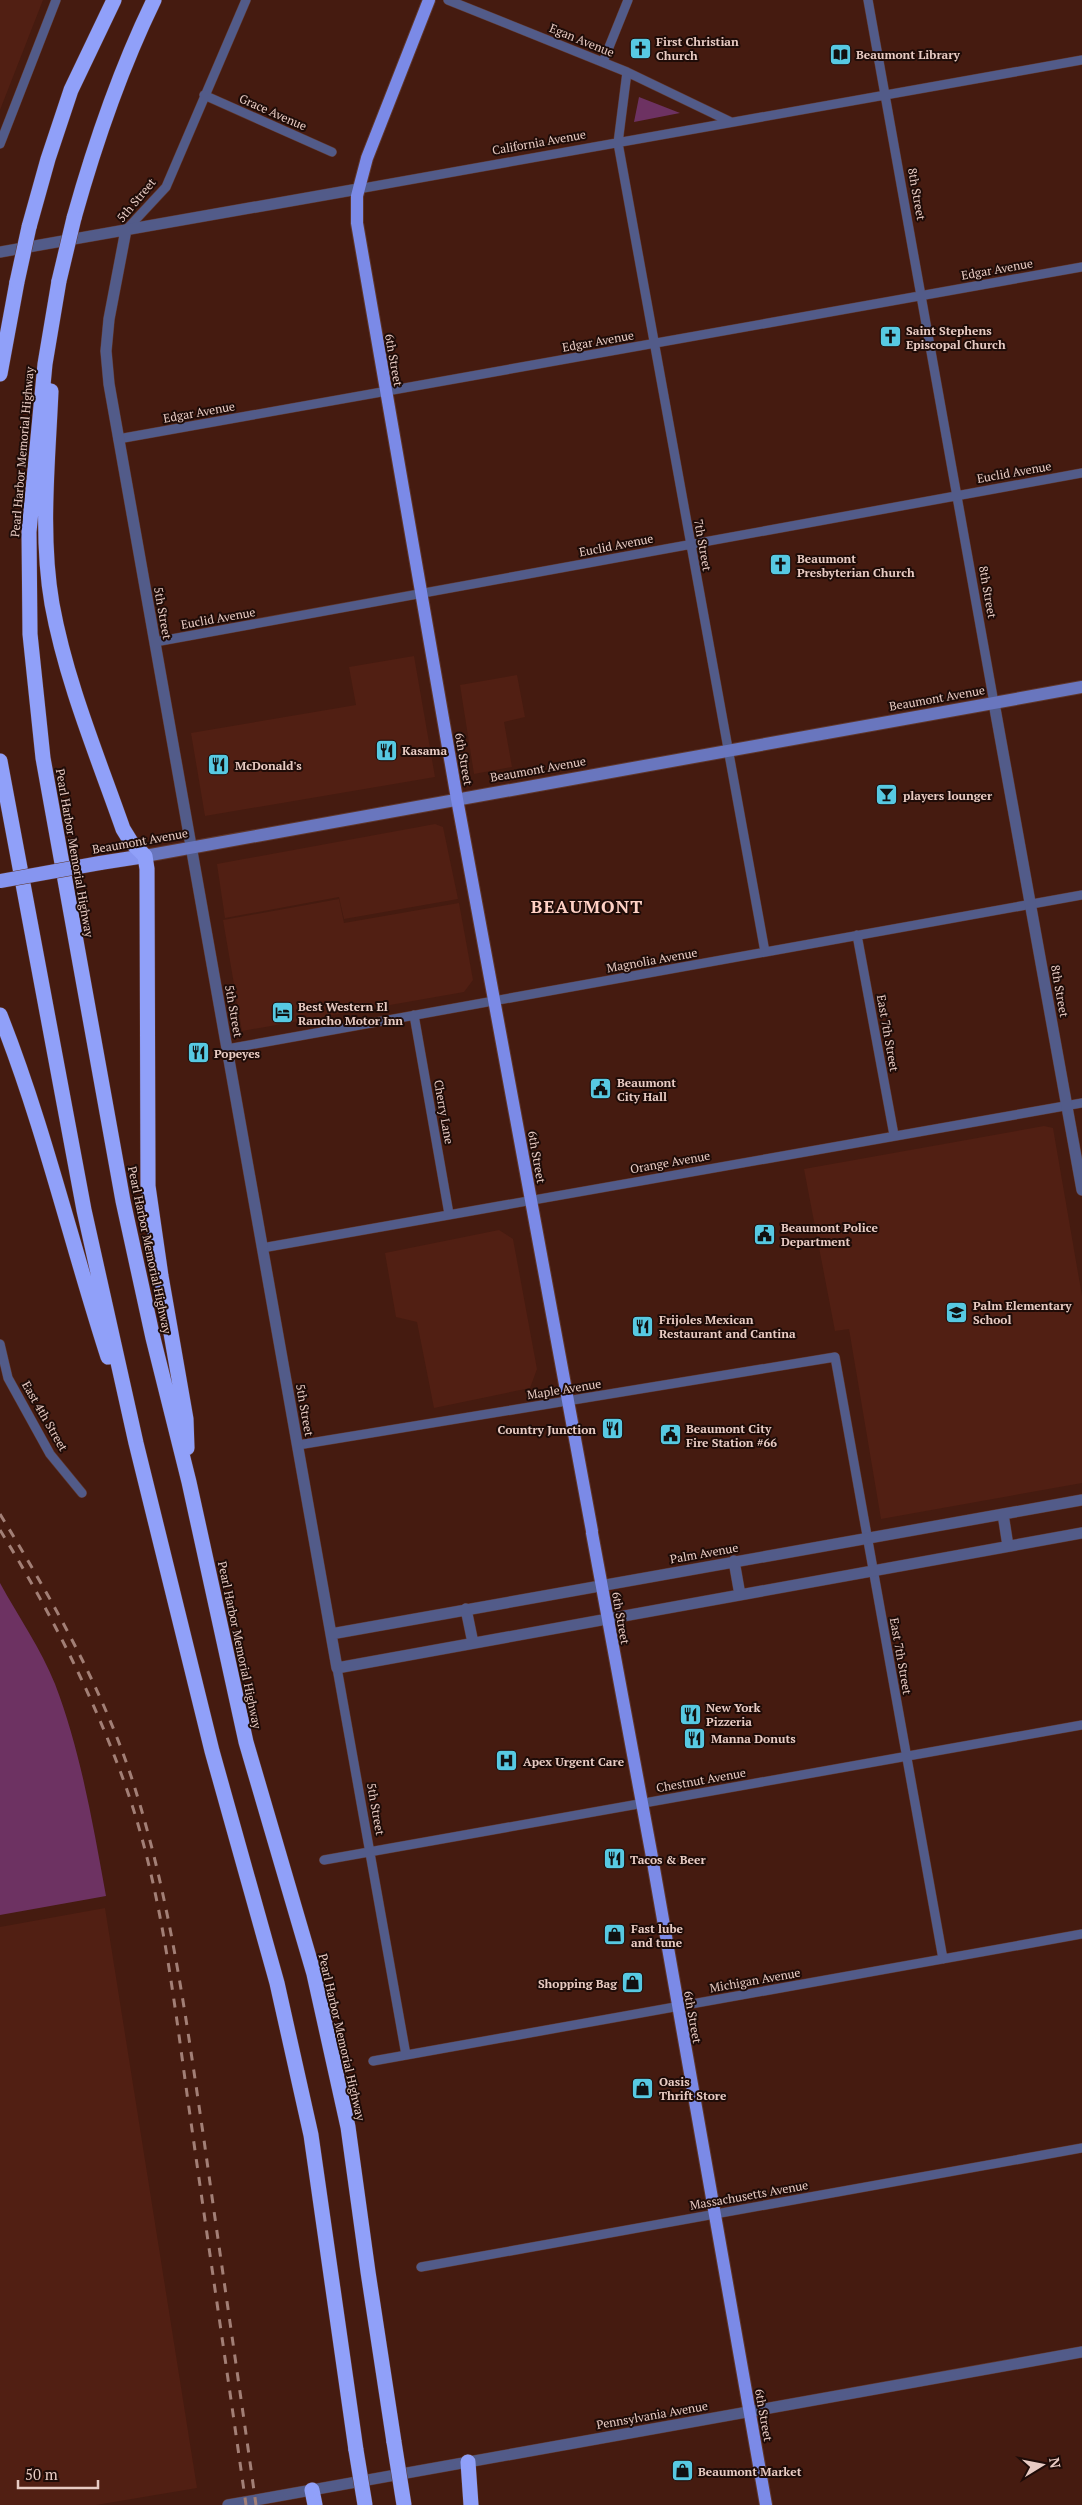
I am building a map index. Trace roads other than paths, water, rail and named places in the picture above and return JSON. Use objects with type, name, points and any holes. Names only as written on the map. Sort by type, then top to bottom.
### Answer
[{"type":"highway","points":[[0,374],[29,227],[48,159],[71,90],[114,0]]},
{"type":"highway","name":"Pearl Harbor Memorial Highway","points":[[154,0],[133,45],[108,107],[74,218],[54,300],[37,430],[28,565],[30,634],[43,758],[123,1201],[153,1338],[189,1482],[246,1742],[314,1974],[348,2127],[404,2505]]},
{"type":"highway","points":[[54,300],[46,494],[47,551],[52,603],[64,660],[123,829],[131,842],[145,856],[148,1186],[161,1276],[186,1419],[189,1482]]},
{"type":"highway","points":[[0,761],[84,1210],[136,1443],[212,1751],[277,1983],[311,2134],[365,2505]]},
{"type":"highway","name":"Beaumont Avenue","points":[[0,881],[145,856]]},
{"type":"highway","points":[[0,1015],[20,1066],[80,1269],[136,1443]]},
{"type":"highway","points":[[468,2462],[471,2505]]},
{"type":"main road","name":"6th Street","points":[[429,0],[371,146],[358,189],[356,209],[358,234],[457,799],[608,1619],[766,2505]]},
{"type":"main road","name":"Beaumont Avenue","points":[[145,856],[1082,687]]},
{"type":"street","points":[[0,144],[56,0]]},
{"type":"street","name":"5th Street","points":[[246,0],[166,187],[126,230],[109,319],[106,351],[108,384],[406,2055]]},
{"type":"street","name":"Egan Avenue","points":[[448,0],[627,72],[731,122]]},
{"type":"street","points":[[603,62],[628,0]]},
{"type":"street","name":"8th Street","points":[[868,0],[1082,1190]]},
{"type":"street","name":"California Avenue","points":[[0,252],[1082,60]]},
{"type":"street","name":"7th Street","points":[[627,72],[618,143],[765,952]]},
{"type":"street","name":"Grace Avenue","points":[[204,95],[332,152]]},
{"type":"street","name":"Edgar Avenue","points":[[118,439],[1082,267]]},
{"type":"street","name":"Euclid Avenue","points":[[154,642],[1082,473]]},
{"type":"street","name":"Magnolia Avenue","points":[[227,1048],[1082,895]]},
{"type":"street","name":"East 7th Street","points":[[857,936],[894,1135]]},
{"type":"street","name":"Cherry Lane","points":[[414,1015],[449,1214]]},
{"type":"street","name":"Orange Avenue","points":[[262,1248],[1082,1102]]},
{"type":"street","name":"East 4th Street","points":[[0,1344],[8,1378],[50,1454],[82,1493]]},
{"type":"street","name":"East 7th Street","points":[[835,1357],[943,1959]]},
{"type":"street","name":"Maple Avenue","points":[[298,1445],[835,1357]]},
{"type":"street","name":"Palm Avenue","points":[[331,1634],[601,1584],[1082,1500]]},
{"type":"street","points":[[1003,1514],[1008,1546]]},
{"type":"street","points":[[337,1668],[1082,1533]]},
{"type":"street","points":[[734,1561],[740,1595]]},
{"type":"street","points":[[466,1609],[473,1643]]},
{"type":"street","name":"Chestnut Avenue","points":[[324,1860],[1082,1725]]},
{"type":"street","name":"Michigan Avenue","points":[[373,2061],[1082,1934]]},
{"type":"street","name":"Massachusetts Avenue","points":[[421,2267],[1082,2148]]},
{"type":"street","name":"Pennsylvania Avenue","points":[[228,2505],[314,2498],[468,2462],[1082,2352]]},
{"type":"railway","points":[[0,1514],[56,1610],[90,1676],[120,1744],[157,1868],[176,1958],[183,2003],[256,2505]]},
{"type":"railway","points":[[0,1530],[35,1589],[82,1680],[122,1776],[146,1855],[156,1895],[171,1978],[246,2505]]},
{"type":"place","name":"First Christian Church","points":[[640,48]]},
{"type":"place","name":"Beaumont Library","points":[[840,54]]},
{"type":"place","name":"Saint Stephens Episcopal Church","points":[[890,337]]},
{"type":"place","name":"Beaumont Presbyterian Church","points":[[781,565]]},
{"type":"place","name":"Kasama","points":[[386,750]]},
{"type":"place","name":"McDonald's","points":[[219,765]]},
{"type":"place","name":"players lounger","points":[[887,795]]},
{"type":"place","name":"Best Western El Rancho Motor Inn","points":[[282,1013]]},
{"type":"place","name":"Popeyes","points":[[198,1053]]},
{"type":"place","name":"Beaumont City Hall","points":[[601,1089]]},
{"type":"place","name":"Beaumont Police Department","points":[[765,1234]]},
{"type":"place","name":"Palm Elementary School","points":[[957,1312]]},
{"type":"place","name":"Frijoles Mexican Restaurant and Cantina","points":[[643,1326]]},
{"type":"place","name":"Country Junction","points":[[612,1429]]},
{"type":"place","name":"Beaumont City Fire Station #66","points":[[670,1435]]},
{"type":"place","name":"New York Pizzeria","points":[[690,1714]]},
{"type":"place","name":"Manna Donuts","points":[[695,1738]]},
{"type":"place","name":"Apex Urgent Care","points":[[507,1761]]},
{"type":"place","name":"Tacos & Beer","points":[[614,1859]]},
{"type":"place","name":"Fast lube and tune","points":[[615,1935]]},
{"type":"place","name":"Shopping Bag","points":[[633,1983]]},
{"type":"place","name":"Oasis Thrift Store","points":[[643,2088]]},
{"type":"place","name":"Beaumont Market","points":[[682,2471]]},
{"type":"district","name":"BEAUMONT","points":[[587,906]]}]
